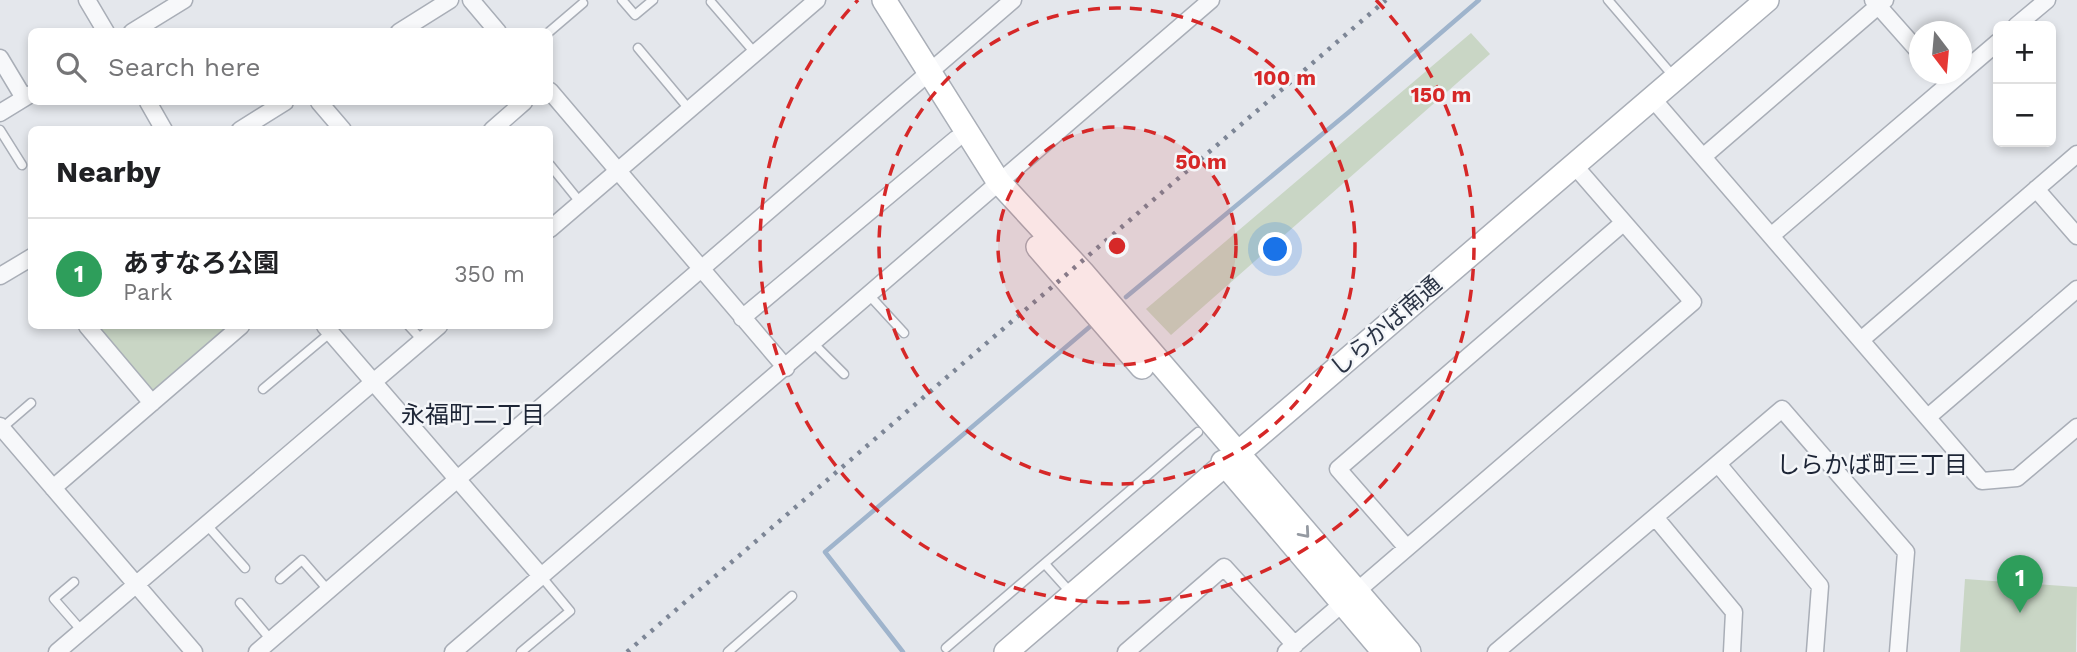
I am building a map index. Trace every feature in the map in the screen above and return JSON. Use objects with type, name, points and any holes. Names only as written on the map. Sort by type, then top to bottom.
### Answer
[{"type":"street","points":[[86,0],[104,28]]},
{"type":"street","points":[[138,28],[184,0]]},
{"type":"street","points":[[405,28],[450,0]]},
{"type":"street","points":[[471,0],[495,28]]},
{"type":"street","points":[[553,226],[817,0]]},
{"type":"street","points":[[866,0],[924,76],[993,186],[1082,272],[1232,460],[1350,598],[1409,652]]},
{"type":"street","points":[[884,0],[956,139],[1198,432],[1232,460]]},
{"type":"street","points":[[257,652],[1013,0]]},
{"type":"street","points":[[453,652],[786,369],[993,186],[1211,0]]},
{"type":"street","name":"しらかば南通","points":[[1006,652],[1767,0]]},
{"type":"street","points":[[2022,21],[2047,0]]},
{"type":"street","points":[[1704,156],[1879,2],[1909,39]]},
{"type":"street","points":[[1972,59],[1993,45]]},
{"type":"street","points":[[0,58],[28,96],[0,113]]},
{"type":"street","points":[[1772,235],[1938,84]]},
{"type":"street","points":[[553,94],[786,369]]},
{"type":"street","points":[[1652,98],[1982,481],[2017,478],[2077,427]]},
{"type":"street","points":[[150,105],[162,126]]},
{"type":"street","points":[[246,126],[280,105]]},
{"type":"street","points":[[322,105],[340,126]]},
{"type":"street","points":[[497,126],[521,105]]},
{"type":"street","points":[[742,318],[956,139]]},
{"type":"street","points":[[1861,340],[2077,154]]},
{"type":"street","points":[[1126,652],[1224,567],[1291,648],[1693,302],[1574,165]]},
{"type":"street","points":[[2036,189],[2077,236]]},
{"type":"street","points":[[1407,548],[1338,468],[1623,223]]},
{"type":"street","points":[[0,276],[28,260]]},
{"type":"street","points":[[1928,417],[2077,289]]},
{"type":"street","points":[[90,329],[152,403]]},
{"type":"street","points":[[53,488],[238,329]]},
{"type":"street","points":[[328,329],[541,576]]},
{"type":"street","points":[[57,652],[435,329]]},
{"type":"street","points":[[1497,652],[1782,409],[1906,552],[1898,652]]},
{"type":"street","points":[[1,427],[194,652]]},
{"type":"street","points":[[1718,464],[1820,586],[1815,652]]},
{"type":"street","points":[[1655,517],[1734,612],[1732,652]]},
{"type":"street","points":[[1350,598],[1384,652]]},
{"type":"lane","points":[[622,0],[635,15],[653,0]]},
{"type":"lane","points":[[1608,0],[1675,79]]},
{"type":"lane","points":[[711,2],[755,53]]},
{"type":"lane","points":[[553,29],[583,4]]},
{"type":"lane","points":[[638,48],[689,109]]},
{"type":"lane","points":[[0,130],[22,165]]},
{"type":"lane","points":[[553,169],[580,202]]},
{"type":"lane","points":[[869,295],[904,332]]},
{"type":"lane","points":[[263,389],[328,329]]},
{"type":"lane","points":[[412,329],[422,340]]},
{"type":"lane","points":[[814,344],[844,374]]},
{"type":"lane","points":[[1,427],[30,403]]},
{"type":"lane","points":[[946,648],[1198,432]]},
{"type":"lane","points":[[206,524],[245,568]]},
{"type":"lane","points":[[280,579],[302,560],[328,590]]},
{"type":"lane","points":[[1045,564],[1073,595]]},
{"type":"lane","points":[[522,652],[570,611],[541,576]]},
{"type":"lane","points":[[74,582],[54,599],[82,631]]},
{"type":"lane","points":[[728,652],[792,596]]},
{"type":"lane","points":[[240,603],[271,640]]},
{"type":"green space","points":[[1471,33],[1490,54],[1171,335],[1146,309]]},
{"type":"green space","points":[[99,329],[229,329],[157,391],[150,389]]},
{"type":"green space","points":[[1965,579],[2077,587],[2076,652],[1960,652]]},
{"type":"waterway","points":[[1126,297],[1479,0]]},
{"type":"waterway","points":[[903,652],[825,552],[1093,324]]},
{"type":"railway","points":[[627,652],[1386,0]]},
{"type":"place","name":"あすなろ公園","points":[[2020,613]]},
{"type":"district","name":"永福町二丁目","points":[[473,415]]},
{"type":"district","name":"しらかば町三丁目","points":[[1872,465]]}]
